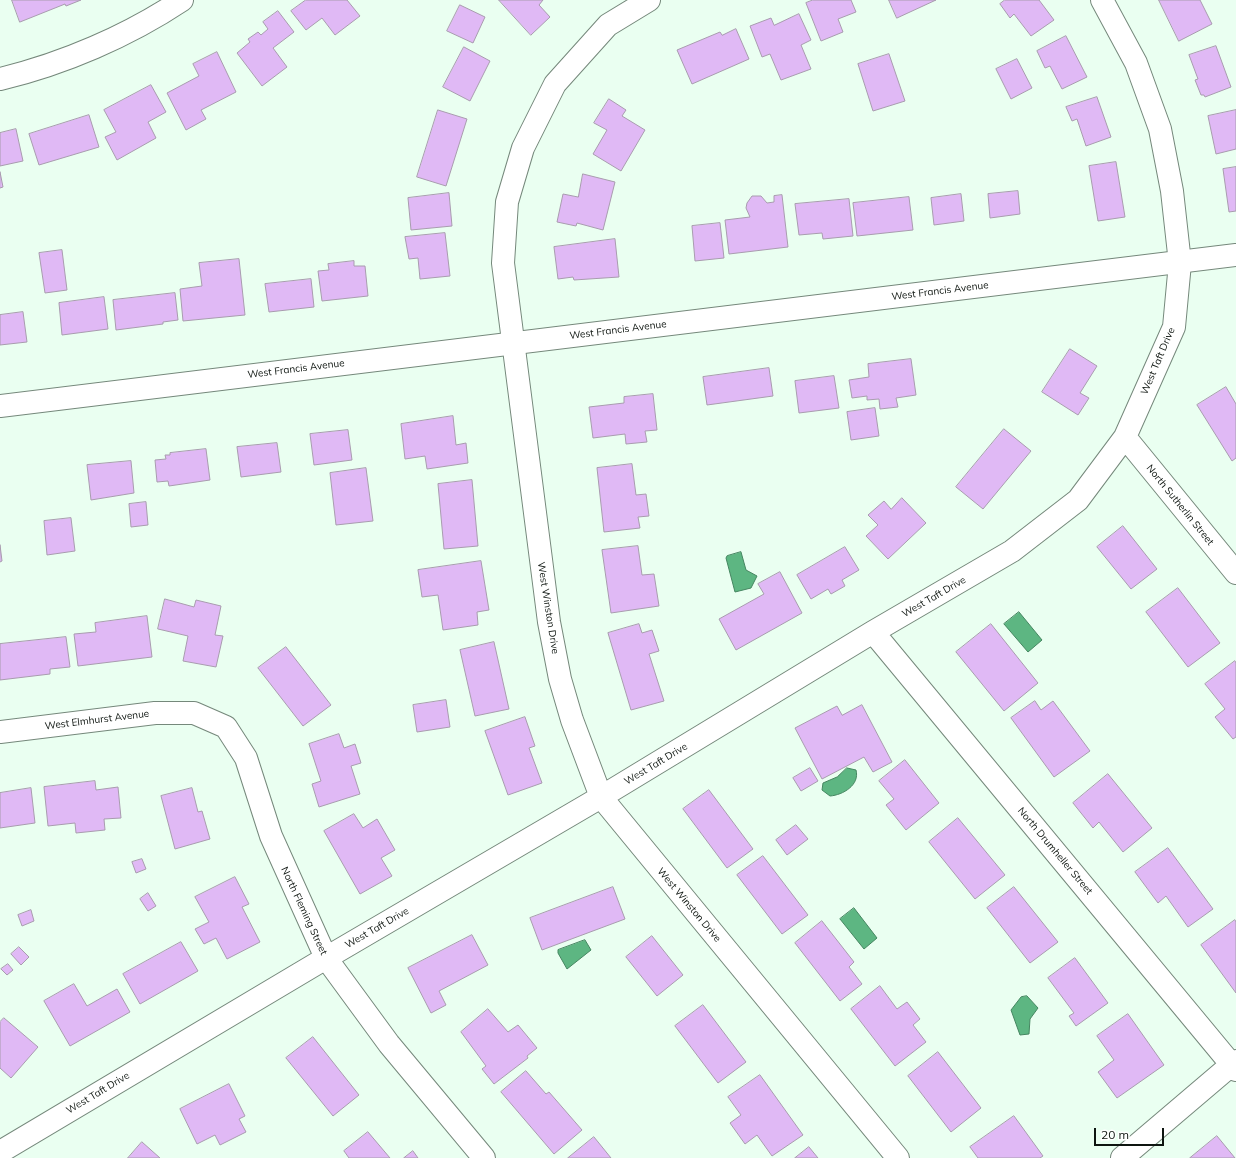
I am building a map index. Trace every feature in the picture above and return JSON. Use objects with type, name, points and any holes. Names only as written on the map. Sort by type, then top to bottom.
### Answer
[{"type":"street","points":[[0,79],[20,74],[89,50],[158,16],[182,0]]},
{"type":"street","name":"West Winston Drive","points":[[649,0],[608,25],[555,84],[523,148],[507,202],[503,263],[512,343],[549,622],[560,679],[572,720],[600,797],[898,1158]]},
{"type":"street","points":[[1102,0],[1136,63],[1160,129],[1172,191],[1180,262]]},
{"type":"street","name":"West Francis Avenue","points":[[0,406],[1236,255]]},
{"type":"street","name":"West Taft Drive","points":[[8,1148],[326,958],[600,797],[873,632],[1012,551],[1036,533],[1078,500],[1125,437],[1174,327],[1180,262]]},
{"type":"street","name":"North Sutherlin Street","points":[[1125,437],[1236,572]]},
{"type":"street","name":"North Drumheller Street","points":[[873,632],[1235,1066]]},
{"type":"street","name":"West Elmhurst Avenue","points":[[0,732],[154,713],[194,713]]},
{"type":"street","name":"North Fleming Street","points":[[194,713],[226,727],[246,758],[271,836],[326,958],[389,1044],[484,1158]]},
{"type":"street","points":[[1122,1158],[1235,1066]]},
{"type":"shaded area","points":[[741,552],[746,570],[757,576],[751,588],[735,592],[726,558],[727,556]]},
{"type":"shaded area","points":[[1019,612],[1042,640],[1028,652],[1004,624]]},
{"type":"shaded area","points":[[847,768],[856,770],[857,775],[853,785],[840,794],[830,796],[822,790],[823,783],[837,777]]},
{"type":"shaded area","points":[[854,908],[877,938],[864,949],[840,919]]},
{"type":"shaded area","points":[[585,940],[591,950],[567,969],[558,953],[558,950]]},
{"type":"shaded area","points":[[1027,996],[1038,1008],[1030,1019],[1029,1034],[1020,1035],[1011,1010],[1021,997]]},
{"type":"building","points":[[12,0],[81,0],[66,6],[65,4],[20,22]]},
{"type":"building","points":[[306,0],[347,0],[360,16],[335,35],[322,18],[306,30],[291,11]]},
{"type":"building","points":[[499,0],[543,0],[539,5],[550,17],[531,35]]},
{"type":"building","points":[[813,0],[851,0],[856,12],[838,19],[843,32],[821,41],[806,3]]},
{"type":"building","points":[[889,0],[936,0],[897,18]]},
{"type":"building","points":[[1005,0],[1039,0],[1054,20],[1031,36],[1014,14],[1010,18],[1000,4]]},
{"type":"building","points":[[1159,0],[1200,0],[1212,24],[1179,41]]},
{"type":"building","points":[[460,5],[485,17],[473,43],[447,31]]},
{"type":"building","points":[[278,11],[294,32],[273,48],[287,67],[262,86],[237,53],[250,42],[248,39],[258,32],[261,35],[268,29],[263,22]]},
{"type":"building","points":[[799,14],[811,40],[801,45],[811,69],[781,80],[770,54],[762,57],[750,26],[771,18],[774,25]]},
{"type":"building","points":[[736,29],[749,59],[692,84],[677,50],[720,32],[722,35]]},
{"type":"building","points":[[1066,36],[1087,77],[1062,89],[1050,66],[1045,68],[1037,51]]},
{"type":"building","points":[[1216,46],[1231,87],[1205,97],[1204,95],[1201,95],[1195,80],[1198,79],[1189,55]]},
{"type":"building","points":[[464,47],[490,61],[470,101],[443,87]]},
{"type":"building","points":[[217,52],[236,92],[201,110],[206,119],[186,130],[167,93],[199,76],[193,64]]},
{"type":"building","points":[[889,54],[905,101],[873,111],[858,64]]},
{"type":"building","points":[[1017,59],[1032,88],[1011,99],[996,69]]},
{"type":"building","points":[[151,85],[166,112],[148,122],[156,138],[117,160],[105,137],[116,132],[104,110]]},
{"type":"building","points":[[1097,97],[1111,137],[1086,146],[1077,119],[1072,121],[1066,107]]},
{"type":"building","points":[[609,99],[626,110],[622,116],[645,130],[621,171],[593,154],[607,130],[594,123]]},
{"type":"building","points":[[438,110],[467,119],[446,186],[417,177]]},
{"type":"building","points":[[1236,110],[1236,149],[1216,154],[1208,116]]},
{"type":"building","points":[[89,115],[99,147],[39,165],[29,134]]},
{"type":"building","points":[[16,129],[23,161],[0,166],[0,133]]},
{"type":"building","points":[[1116,162],[1125,217],[1098,221],[1089,166]]},
{"type":"building","points":[[1236,167],[1236,211],[1229,212],[1223,169]]},
{"type":"building","points":[[0,172],[3,187],[0,188]]},
{"type":"building","points":[[583,174],[615,182],[603,230],[577,223],[576,226],[557,222],[563,194],[578,197]]},
{"type":"building","points":[[1018,191],[1020,214],[990,218],[988,194]]},
{"type":"building","points":[[449,193],[452,226],[411,230],[408,198]]},
{"type":"building","points":[[961,194],[964,221],[934,225],[931,198]]},
{"type":"building","points":[[782,195],[788,247],[729,254],[725,220],[750,217],[746,208],[747,203],[752,196],[761,196],[767,203],[774,202],[774,196]]},
{"type":"building","points":[[909,197],[913,230],[857,236],[853,203]]},
{"type":"building","points":[[849,199],[853,236],[823,239],[822,233],[799,235],[795,204]]},
{"type":"building","points":[[720,223],[724,258],[695,261],[692,226]]},
{"type":"building","points":[[445,233],[450,276],[420,279],[418,258],[409,259],[405,237]]},
{"type":"building","points":[[615,239],[619,277],[574,280],[573,277],[558,279],[554,247]]},
{"type":"building","points":[[62,250],[67,290],[45,293],[39,253]]},
{"type":"building","points":[[239,259],[245,315],[183,321],[180,289],[202,286],[199,263]]},
{"type":"building","points":[[354,261],[354,266],[365,266],[368,296],[322,301],[318,271],[329,270],[328,264]]},
{"type":"building","points":[[311,279],[314,307],[269,312],[265,284]]},
{"type":"building","points":[[175,293],[178,320],[163,322],[163,324],[116,330],[113,300]]},
{"type":"building","points":[[104,297],[108,329],[62,335],[59,303]]},
{"type":"building","points":[[23,312],[27,342],[0,345],[0,315]]},
{"type":"building","points":[[1070,349],[1097,366],[1080,393],[1089,398],[1078,415],[1042,392]]},
{"type":"building","points":[[911,359],[916,395],[896,398],[898,407],[880,409],[879,399],[867,400],[867,396],[852,398],[849,380],[869,377],[868,364]]},
{"type":"building","points":[[769,368],[773,396],[707,405],[703,377]]},
{"type":"building","points":[[834,376],[839,408],[799,413],[795,381]]},
{"type":"building","points":[[1226,387],[1236,404],[1236,458],[1232,461],[1197,405]]},
{"type":"building","points":[[653,394],[657,430],[645,431],[647,442],[626,444],[625,434],[593,438],[589,407],[624,403],[624,397]]},
{"type":"building","points":[[875,408],[879,436],[851,440],[847,412]]},
{"type":"building","points":[[453,416],[456,445],[466,443],[468,463],[427,469],[425,456],[405,459],[401,424]]},
{"type":"building","points":[[1004,429],[1031,451],[983,509],[956,487]]},
{"type":"building","points":[[348,430],[352,460],[314,465],[310,434]]},
{"type":"building","points":[[277,443],[281,472],[241,477],[237,447]]},
{"type":"building","points":[[206,449],[210,480],[169,486],[168,481],[157,482],[155,460],[166,459],[165,455],[170,455],[170,453]]},
{"type":"building","points":[[131,461],[134,493],[91,500],[87,465]]},
{"type":"building","points":[[632,464],[636,495],[646,494],[649,516],[638,517],[640,528],[604,532],[597,468]]},
{"type":"building","points":[[366,468],[373,521],[336,525],[330,473]]},
{"type":"building","points":[[472,480],[478,546],[444,549],[438,484]]},
{"type":"building","points":[[902,498],[926,523],[888,559],[866,536],[878,525],[868,515],[884,501],[891,509]]},
{"type":"building","points":[[146,502],[148,525],[131,527],[129,504]]},
{"type":"building","points":[[71,518],[75,551],[47,555],[44,521]]},
{"type":"building","points":[[1123,526],[1157,569],[1131,589],[1097,547]]},
{"type":"building","points":[[0,545],[2,561],[0,562]]},
{"type":"building","points":[[638,546],[642,575],[654,574],[659,606],[611,613],[602,550]]},
{"type":"building","points":[[845,547],[859,570],[842,580],[845,586],[831,594],[828,589],[811,599],[797,575]]},
{"type":"building","points":[[481,561],[489,610],[477,612],[478,625],[443,630],[438,595],[422,597],[418,570]]},
{"type":"building","points":[[780,572],[802,613],[736,650],[719,619],[764,594],[758,584]]},
{"type":"building","points":[[1178,588],[1220,643],[1188,667],[1146,612]]},
{"type":"building","points":[[165,599],[194,607],[196,600],[221,606],[215,635],[223,636],[216,667],[183,661],[188,636],[158,629]]},
{"type":"building","points":[[147,616],[152,657],[78,666],[74,634],[96,632],[95,623]]},
{"type":"building","points":[[639,624],[642,633],[652,630],[659,651],[649,654],[664,701],[631,710],[608,633]]},
{"type":"building","points":[[991,624],[1038,683],[1004,711],[956,652]]},
{"type":"building","points":[[66,637],[70,667],[50,669],[50,674],[0,680],[0,644]]},
{"type":"building","points":[[494,642],[509,709],[475,716],[460,650]]},
{"type":"building","points":[[286,647],[331,705],[303,726],[258,668]]},
{"type":"building","points":[[1235,661],[1236,737],[1233,739],[1215,717],[1225,709],[1205,684]]},
{"type":"building","points":[[446,700],[450,727],[417,732],[413,705]]},
{"type":"building","points":[[1035,701],[1041,710],[1053,701],[1090,751],[1054,777],[1011,718]]},
{"type":"building","points":[[862,705],[892,762],[873,772],[864,757],[822,779],[795,728],[837,706],[842,715]]},
{"type":"building","points":[[525,717],[535,746],[529,748],[542,783],[508,795],[485,731]]},
{"type":"building","points":[[339,734],[344,748],[355,744],[361,763],[351,766],[360,794],[319,807],[312,784],[321,781],[309,744]]},
{"type":"building","points":[[905,760],[939,803],[906,830],[886,805],[894,799],[879,781]]},
{"type":"building","points":[[810,768],[818,781],[801,791],[793,778]]},
{"type":"building","points":[[1108,774],[1152,828],[1123,852],[1099,822],[1093,828],[1073,803]]},
{"type":"building","points":[[95,781],[96,790],[118,787],[121,818],[104,819],[105,830],[76,833],[75,823],[48,826],[44,787]]},
{"type":"building","points":[[31,788],[35,823],[0,828],[0,793]]},
{"type":"building","points":[[192,788],[198,812],[202,811],[210,839],[175,849],[161,796]]},
{"type":"building","points":[[709,790],[753,849],[727,868],[683,809]]},
{"type":"building","points":[[354,814],[363,828],[377,819],[395,850],[381,858],[392,876],[360,894],[324,831]]},
{"type":"building","points":[[958,818],[1005,875],[975,899],[929,842]]},
{"type":"building","points":[[796,825],[808,839],[787,855],[776,840]]},
{"type":"building","points":[[1168,848],[1213,909],[1188,927],[1166,896],[1158,903],[1135,872]]},
{"type":"building","points":[[763,856],[808,915],[782,934],[737,875]]},
{"type":"building","points":[[142,859],[146,869],[136,873],[132,862]]},
{"type":"building","points":[[235,877],[249,904],[242,907],[260,942],[227,959],[216,938],[204,944],[195,929],[209,922],[195,897]]},
{"type":"building","points":[[613,887],[625,919],[542,950],[530,918]]},
{"type":"building","points":[[1014,887],[1058,942],[1030,963],[987,908]]},
{"type":"building","points":[[148,893],[156,906],[148,911],[140,899]]},
{"type":"building","points":[[31,910],[34,921],[22,926],[18,915]]},
{"type":"building","points":[[1235,920],[1236,922],[1236,993],[1201,945]]},
{"type":"building","points":[[822,921],[854,962],[849,967],[862,984],[840,1001],[795,943]]},
{"type":"building","points":[[472,935],[488,965],[439,991],[446,1005],[431,1013],[408,968]]},
{"type":"building","points":[[652,936],[683,975],[657,996],[626,957]]},
{"type":"building","points":[[181,942],[198,971],[140,1004],[123,974]]},
{"type":"building","points":[[19,947],[29,957],[21,965],[11,954]]},
{"type":"building","points":[[1075,958],[1108,1003],[1076,1026],[1069,1016],[1074,1013],[1048,978]]},
{"type":"building","points":[[8,964],[13,970],[7,975],[1,969]]},
{"type":"building","points":[[74,984],[87,1006],[117,989],[130,1012],[70,1046],[44,1001]]},
{"type":"building","points":[[880,986],[897,1009],[907,1002],[920,1019],[913,1025],[926,1042],[895,1066],[851,1009]]},
{"type":"building","points":[[703,1005],[746,1062],[718,1083],[675,1026]]},
{"type":"building","points":[[488,1009],[508,1032],[518,1025],[537,1048],[527,1056],[528,1058],[494,1084],[482,1069],[486,1066],[461,1032]]},
{"type":"building","points":[[1128,1014],[1164,1065],[1117,1098],[1098,1072],[1114,1060],[1097,1036]]},
{"type":"building","points":[[4,1018],[38,1047],[11,1078],[0,1068],[0,1022]]},
{"type":"building","points":[[313,1037],[359,1095],[333,1116],[286,1058]]},
{"type":"building","points":[[938,1052],[981,1108],[951,1132],[908,1076]]},
{"type":"building","points":[[526,1071],[546,1094],[549,1092],[582,1130],[554,1154],[501,1092]]},
{"type":"building","points":[[760,1075],[803,1135],[772,1156],[757,1135],[745,1144],[730,1123],[741,1115],[728,1097]]},
{"type":"building","points":[[229,1084],[245,1116],[239,1119],[246,1132],[220,1145],[215,1135],[197,1144],[180,1109]]},
{"type":"building","points":[[1014,1116],[1043,1156],[1040,1158],[978,1158],[970,1147]]},
{"type":"building","points":[[368,1132],[390,1158],[349,1158],[344,1151]]},
{"type":"building","points":[[1217,1136],[1235,1158],[1190,1158]]},
{"type":"building","points":[[594,1137],[611,1158],[568,1158]]},
{"type":"building","points":[[142,1142],[160,1158],[128,1158]]},
{"type":"building","points":[[809,1147],[818,1158],[795,1158]]},
{"type":"building","points":[[413,1151],[418,1158],[404,1158]]}]
